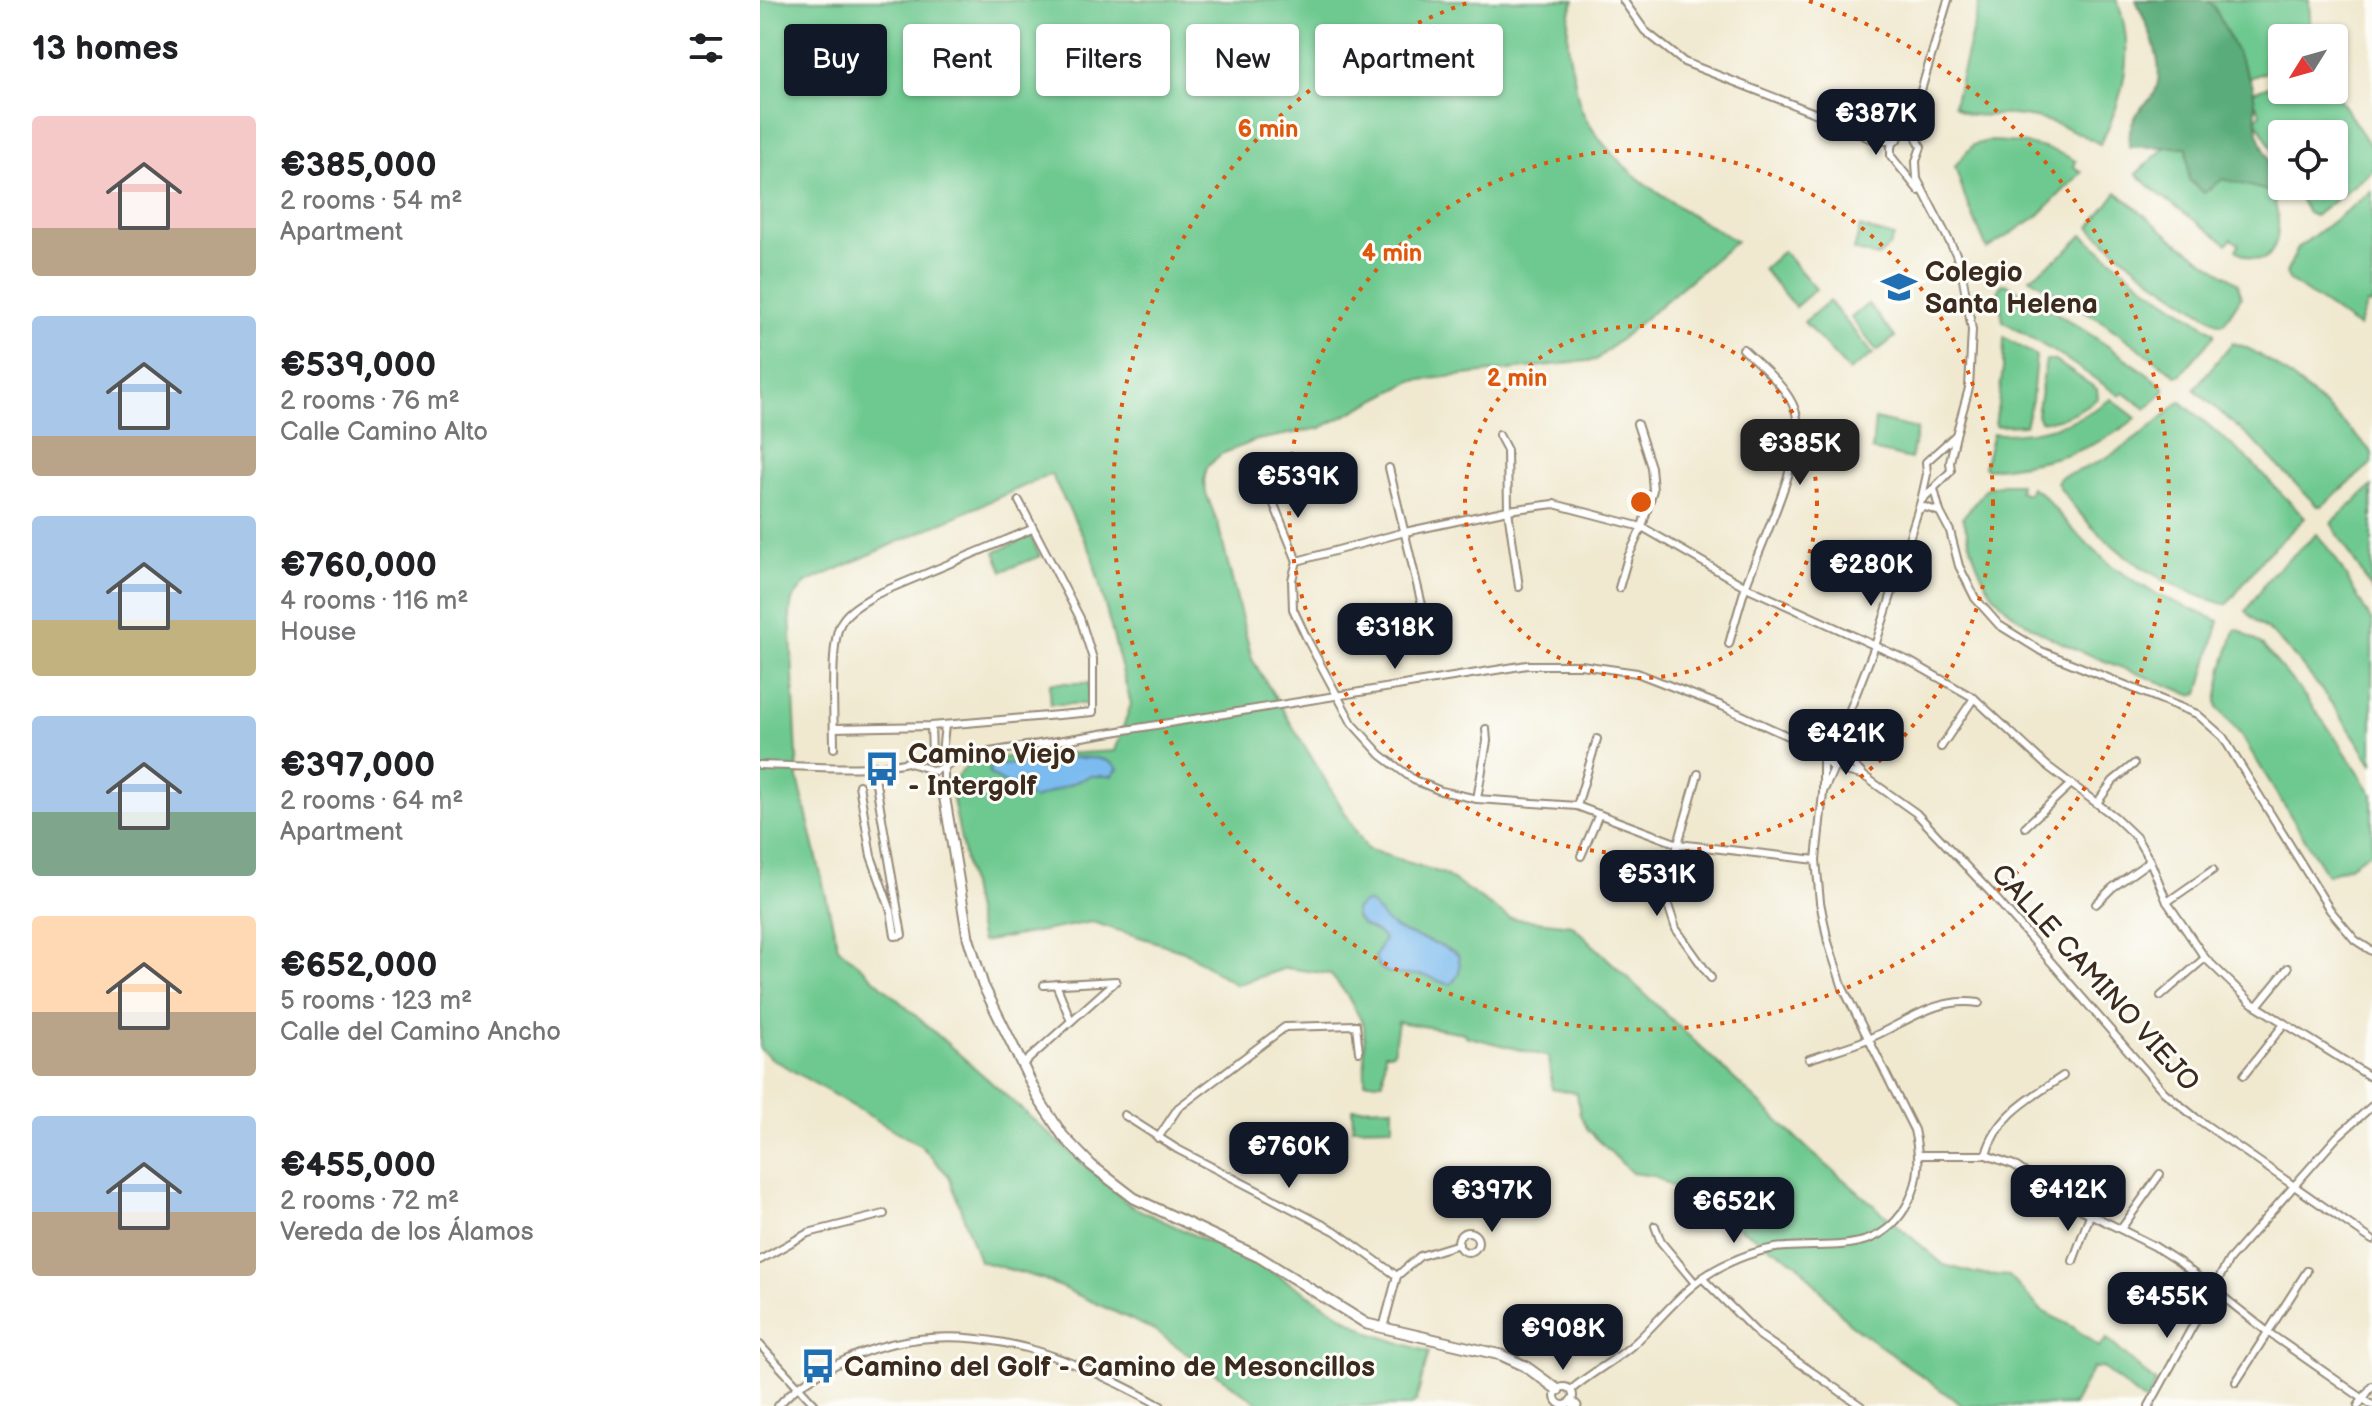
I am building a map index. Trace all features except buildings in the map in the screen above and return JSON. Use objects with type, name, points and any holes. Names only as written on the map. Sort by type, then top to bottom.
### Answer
[{"type":"street","points":[[1623,0],[1645,31],[1684,62],[1879,141],[1893,141],[1911,124],[1948,0]]},
{"type":"street","points":[[1911,124],[1921,147],[1916,161],[1917,179],[1956,254],[1972,330],[1969,388],[1950,462],[1951,471],[1921,501]]},
{"type":"street","points":[[1901,135],[1915,138]]},
{"type":"street","points":[[1893,141],[1891,156],[1926,199]]},
{"type":"street","points":[[1898,163],[1907,165],[1916,161]]},
{"type":"street","points":[[1729,644],[1746,587],[1794,460],[1796,424],[1796,410],[1773,377],[1743,349]]},
{"type":"street","points":[[1619,588],[1653,490],[1651,467],[1637,424]]},
{"type":"street","points":[[1499,435],[1507,450],[1508,510],[1519,587]]},
{"type":"street","points":[[1571,1390],[1633,1344],[1702,1278],[1740,1258],[1783,1247],[1836,1246],[1883,1234],[1897,1220],[1917,1184],[1920,1155],[1914,1130],[1843,988],[1828,942],[1816,860],[1823,759],[1845,722],[1875,646],[1921,501],[1927,474],[1926,462],[1956,435]]},
{"type":"street","points":[[1936,455],[1944,456],[1950,462]]},
{"type":"street","points":[[1389,468],[1422,605]]},
{"type":"street","points":[[1927,474],[1942,480]]},
{"type":"street","points":[[1934,489],[1959,566],[1975,598],[1999,625],[2041,651],[2197,714],[2223,737],[2330,910],[2355,940],[2372,951]]},
{"type":"street","points":[[1269,492],[1297,561],[1292,580],[1293,609],[1309,643],[1352,723],[1381,755],[1414,780],[1441,791],[1477,799],[1577,806],[1678,844],[1816,860]]},
{"type":"street","points":[[834,728],[931,726],[1093,712],[1093,659],[1080,618],[1019,501]]},
{"type":"street","points":[[1297,561],[1405,532],[1508,510],[1554,504],[1642,527],[1746,587],[1911,662],[1974,698],[2046,765],[2136,837],[2167,902],[2205,958],[2257,1006],[2372,1078]]},
{"type":"street","points":[[1918,510],[1925,507],[1940,512]]},
{"type":"street","points":[[834,748],[836,645],[840,624],[856,607],[877,594],[1032,529]]},
{"type":"street","points":[[760,765],[873,766],[943,753],[971,755],[1527,665],[1581,665],[1637,673],[1722,706],[1805,744],[1828,765],[1864,776]]},
{"type":"street","points":[[1941,747],[1974,698]]},
{"type":"street","points":[[1823,793],[1842,760],[1845,722]]},
{"type":"street","points":[[944,794],[947,756],[943,753],[945,725]]},
{"type":"street","points":[[931,726],[932,755],[928,762],[944,794],[968,937],[983,985],[1040,1101],[1063,1136],[1091,1165],[1134,1198],[1259,1257],[1367,1324],[1501,1355],[1525,1366],[1558,1390]]},
{"type":"street","points":[[1477,799],[1487,741],[1486,729]]},
{"type":"street","points":[[1577,806],[1597,739]]},
{"type":"street","points":[[1805,744],[1835,745],[1842,752]]},
{"type":"street","name":"CALLE CAMINO VIEJO","points":[[1842,752],[1864,776],[1916,813],[1984,885],[2164,1092],[2196,1118],[2372,1240]]},
{"type":"street","points":[[907,762],[934,770],[971,755]]},
{"type":"street","points":[[2097,803],[2113,781],[2134,764]]},
{"type":"street","points":[[859,785],[874,866],[891,911],[895,936],[902,935],[873,766]]},
{"type":"street","points":[[1698,774],[1664,893],[1676,929],[1711,978]]},
{"type":"street","points":[[2025,827],[2071,784]]},
{"type":"street","points":[[1581,856],[1599,814]]},
{"type":"street","points":[[2096,904],[2112,888],[2150,861]]},
{"type":"street","points":[[2167,902],[2213,870]]},
{"type":"street","points":[[2161,996],[2205,958]]},
{"type":"street","points":[[2257,1006],[2288,968]]},
{"type":"street","points":[[1022,1065],[1116,981]]},
{"type":"street","points":[[1044,985],[1127,982]]},
{"type":"street","points":[[1056,984],[1071,1021]]},
{"type":"street","points":[[1809,1059],[1867,1040],[1928,1007],[1964,1001],[1979,1003]]},
{"type":"street","points":[[2244,1075],[2284,1024]]},
{"type":"street","points":[[1158,1138],[1178,1108],[1285,1027],[1356,1025],[1359,1052]]},
{"type":"street","points":[[1986,1155],[1990,1142],[2018,1106],[2063,1076]]},
{"type":"street","points":[[2149,1406],[2229,1260],[2337,1137],[2372,1106]]},
{"type":"street","points":[[1124,1115],[1158,1138],[1335,1231],[1397,1276]]},
{"type":"street","points":[[1920,1155],[1986,1155],[2014,1165],[2070,1204],[2179,1262],[2269,1333],[2372,1405]]},
{"type":"street","points":[[2121,1229],[2160,1174]]},
{"type":"street","points":[[760,1260],[808,1233],[884,1214]]},
{"type":"street","points":[[2073,1261],[2090,1215]]},
{"type":"street","points":[[1655,1226],[1661,1242],[1695,1283]]},
{"type":"street","points":[[1383,1329],[1397,1276],[1420,1256],[1459,1244]]},
{"type":"street","points":[[2236,1382],[2307,1271]]},
{"type":"street","points":[[1702,1278],[1759,1335],[1861,1406]]},
{"type":"street","points":[[778,1406],[799,1387],[835,1365],[874,1348],[936,1336],[981,1337],[1026,1347],[1161,1406]]},
{"type":"street","points":[[760,1345],[816,1406]]},
{"type":"street","points":[[2358,1406],[2372,1386]]},
{"type":"street","points":[[1563,1387],[1571,1390],[1574,1404],[1556,1404],[1558,1390],[1563,1387]]},
{"type":"green space","points":[[760,0],[1574,0],[1568,26],[1569,54],[1581,108],[1596,134],[1612,154],[1650,187],[1736,241],[1596,360],[1412,381],[1321,428],[1257,440],[1221,454],[1207,467],[1204,481],[1252,659],[1367,849],[1444,874],[1509,918],[1572,925],[1810,1151],[1944,1265],[1974,1273],[2009,1276],[2042,1311],[2073,1327],[2099,1347],[2107,1339],[2156,1383],[2146,1403],[2103,1368],[2093,1368],[2073,1405],[1963,1406],[1849,1323],[1798,1264],[1654,1176],[1632,1173],[1588,1130],[1580,1115],[1577,1093],[1552,1089],[1549,1057],[1465,1036],[1464,1033],[1398,1022],[1393,1053],[1385,1053],[1383,1082],[1365,1082],[1364,1025],[1345,992],[1330,974],[1286,968],[1236,985],[1184,951],[1092,922],[981,942],[950,784],[973,759],[1115,751],[1131,704],[1091,552],[1051,474],[806,583],[792,600],[790,614],[798,778],[838,947],[1131,1206],[1269,1270],[1370,1333],[1429,1352],[1416,1402],[1410,1406],[1262,1406],[1154,1330],[1043,1279],[979,1261],[949,1176],[921,1146],[760,1049]]},
{"type":"green space","points":[[1980,0],[2117,0],[2126,37],[2125,74],[2115,110],[2100,144],[2047,121],[2012,115],[1973,115],[1954,105]]},
{"type":"green space","points":[[2136,0],[2207,0],[2214,6],[2253,86],[2258,133],[2268,158],[2268,191],[2223,179],[2204,193],[2189,180],[2187,147],[2129,147],[2132,125],[2154,94],[2158,81],[2157,57]]},
{"type":"green space","points":[[2187,0],[2309,0],[2310,24],[2268,24],[2268,71],[2239,82]]},
{"type":"green space","points":[[2268,86],[2268,104],[2342,104],[2372,148],[2372,171],[2348,190],[2348,120],[2268,120],[2268,142],[2255,118],[2261,114],[2250,93]]},
{"type":"green space","points":[[2223,105],[2265,176],[2268,200],[2274,200],[2278,234],[2268,256],[2260,260],[2236,250],[2239,244],[2231,239],[2227,244],[2136,174],[2174,139]]},
{"type":"green space","points":[[1988,141],[2055,151],[2076,161],[2074,167],[2082,172],[2039,215],[1987,249],[1955,166],[1973,145]]},
{"type":"green space","points":[[2372,191],[2372,305],[2367,304],[2358,327],[2290,281],[2286,273],[2298,248]]},
{"type":"green space","points":[[2117,192],[2173,239],[2238,283],[2241,297],[2224,323],[2220,324],[2152,279],[2090,227]]},
{"type":"green space","points":[[2301,200],[2335,200],[2315,216],[2308,213]]},
{"type":"green space","points":[[1860,227],[1894,237],[1890,246],[1877,257],[1854,250]]},
{"type":"green space","points":[[2083,235],[2138,281],[2214,332],[2214,336],[2180,375],[2100,320],[2030,278]]},
{"type":"green space","points":[[1783,251],[1816,289],[1795,307],[1763,269]]},
{"type":"green space","points":[[2002,284],[2007,284],[2087,332],[2164,387],[2164,391],[2146,409],[2123,392],[2120,396],[2003,321],[1998,290]]},
{"type":"green space","points":[[1829,301],[1873,354],[1849,371],[1804,322]]},
{"type":"green space","points":[[1868,304],[1895,337],[1877,351],[1851,318]]},
{"type":"green space","points":[[2004,337],[2036,356],[2032,400],[2025,425],[1995,426]]},
{"type":"green space","points":[[2232,343],[2285,372],[2372,453],[2372,463],[2322,506],[2317,506],[2260,447],[2194,389]]},
{"type":"green space","points":[[2046,360],[2054,360],[2097,389],[2098,398],[2062,418],[2040,421],[2037,415]]},
{"type":"green space","points":[[2111,399],[2136,418],[2102,440],[2047,460],[1984,467],[1993,434],[2025,433],[2055,427],[2083,416]]},
{"type":"green space","points":[[2180,401],[2248,459],[2305,518],[2264,557],[2227,605],[2163,580],[2125,555],[2090,525],[2057,482],[2061,477],[2095,464],[2125,446]]},
{"type":"green space","points":[[1875,419],[1917,429],[1911,459],[1872,450]]},
{"type":"green space","points":[[2020,484],[2019,491],[2028,494],[2031,487],[2042,494],[2073,530],[2110,565],[2154,593],[2219,621],[2199,693],[2191,695],[2083,652],[2029,625],[2007,609],[1981,574],[1963,517],[1987,488]]},
{"type":"green space","points":[[2372,486],[2372,590],[2331,523]]},
{"type":"green space","points":[[2317,534],[2336,559],[2372,622],[2372,764],[2304,668],[2278,639],[2246,611],[2272,574]]},
{"type":"green space","points":[[1031,536],[1040,556],[1003,571],[995,552]]},
{"type":"green space","points":[[2235,630],[2263,646],[2303,694],[2372,794],[2372,851],[2351,865],[2327,875],[2241,735],[2218,708],[2223,668]]},
{"type":"green space","points":[[1050,683],[1089,683],[1089,704],[1050,704]]},
{"type":"green space","points":[[1393,1107],[1393,1127],[1353,1128],[1352,1108]]},
{"type":"water","points":[[1068,758],[1102,759],[1118,769],[1112,776],[1090,776],[1034,799],[989,771],[992,766]]},
{"type":"water","points":[[1368,902],[1392,926],[1458,955],[1459,971],[1451,984],[1426,976],[1383,970],[1375,957],[1384,939],[1362,925],[1356,916],[1355,910]]},
{"type":"place","name":"Colegio Santa Helena","points":[[1899,287]]},
{"type":"place","name":"Camino Viejo - Intergolf","points":[[882,769]]},
{"type":"place","name":"Camino del Golf - Camino de Mesoncillos","points":[[818,1366]]}]
